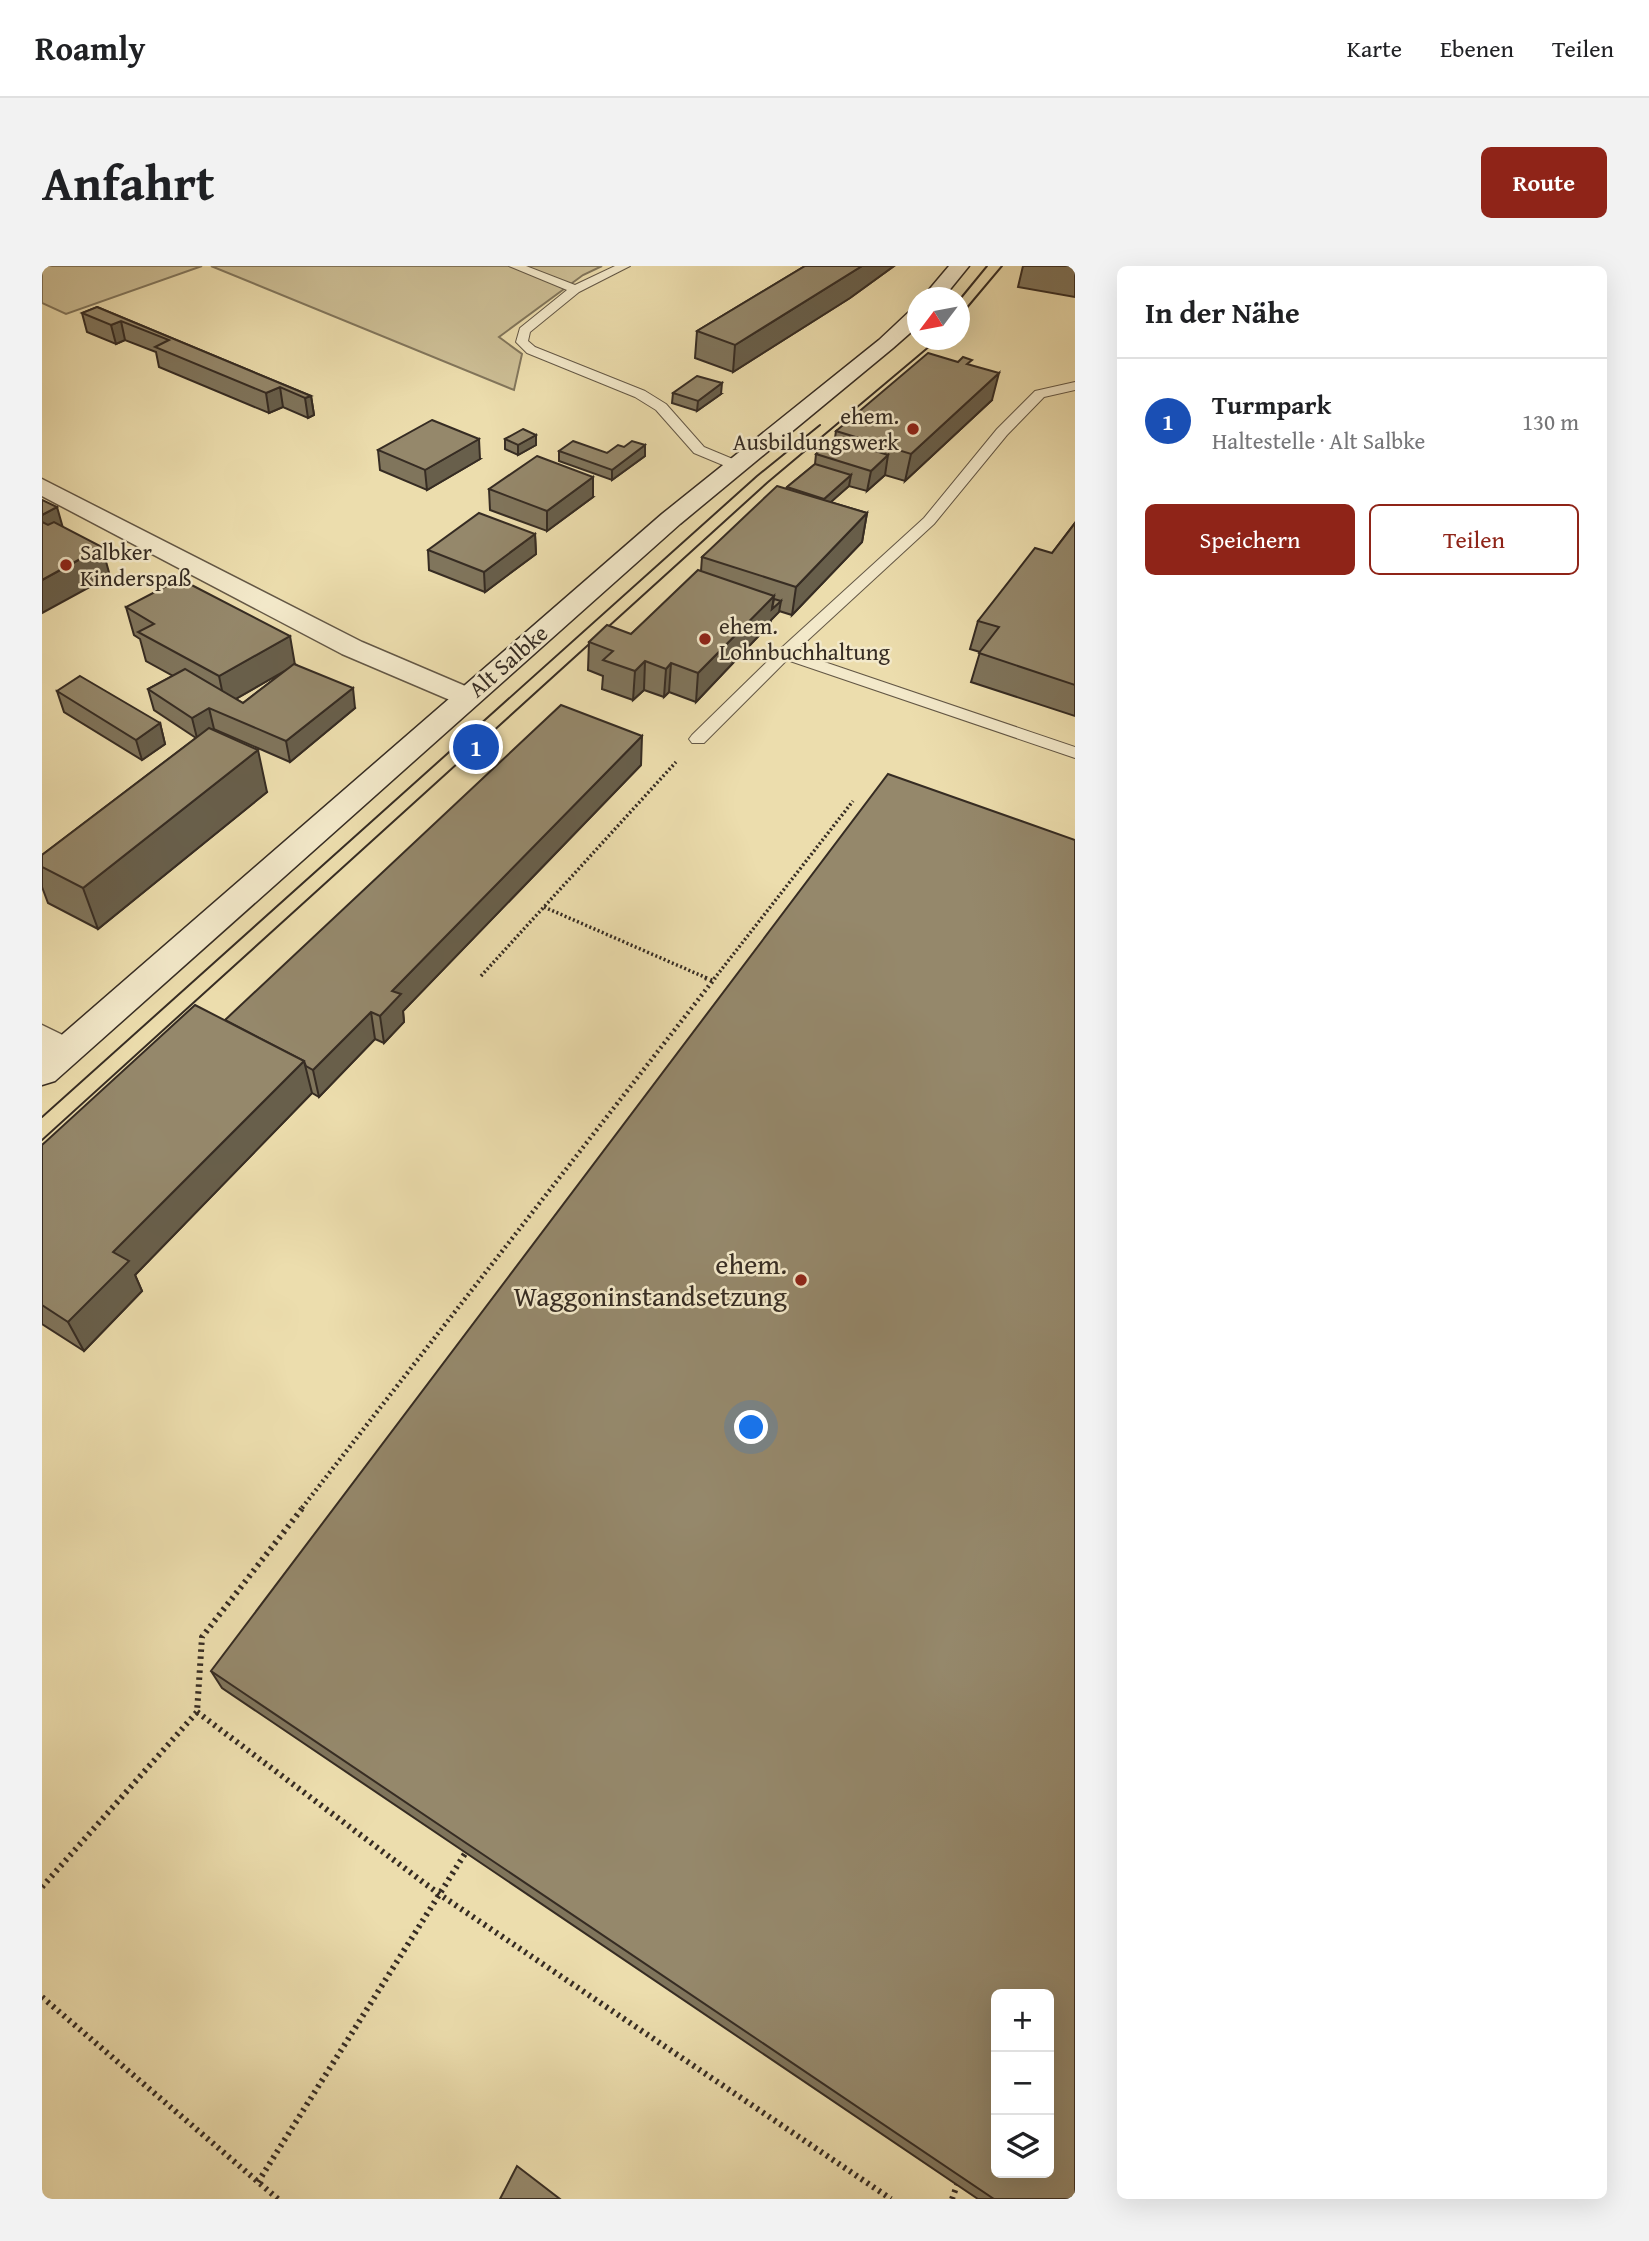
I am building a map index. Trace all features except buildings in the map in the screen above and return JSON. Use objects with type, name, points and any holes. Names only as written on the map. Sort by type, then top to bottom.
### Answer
[{"type":"main road","points":[[941,287],[959,266]]},
{"type":"main road","name":"Alt Salbke","points":[[50,1054],[735,465],[887,344],[907,325]]},
{"type":"main road","points":[[42,486],[352,648],[467,697]]},
{"type":"lane","points":[[515,266],[575,289]]},
{"type":"lane","points":[[624,266],[575,289],[524,331],[522,342],[531,350],[640,394],[661,407],[699,450],[735,465]]},
{"type":"lane","points":[[698,739],[784,654],[929,521],[1002,432],[1040,394],[1075,386]]},
{"type":"lane","points":[[784,654],[1075,753]]},
{"type":"path","points":[[481,976],[698,739]]},
{"type":"path","points":[[42,1887],[197,1712],[202,1637],[853,802]]},
{"type":"path","points":[[544,907],[713,981]]},
{"type":"path","points":[[197,1712],[439,1894],[891,2199]]},
{"type":"path","points":[[258,2182],[466,1852]]},
{"type":"path","points":[[42,1997],[278,2199]]},
{"type":"path","points":[[952,2199],[957,2185]]},
{"type":"shaded area","points":[[42,266],[202,266],[66,314],[42,303]]},
{"type":"shaded area","points":[[211,266],[602,266],[583,275],[499,337],[522,354],[514,390]]},
{"type":"tram line","points":[[970,287],[987,266]]},
{"type":"tram line","points":[[970,304],[1002,266]]},
{"type":"tram line","points":[[42,1140],[768,482],[925,350]]},
{"type":"tram line","points":[[42,1117],[757,476],[820,425]]},
{"type":"place","name":"ehem. Ausbildungswerk","points":[[913,429]]},
{"type":"place","name":"Salbker Kinderspaß","points":[[66,565]]},
{"type":"place","name":"ehem. Lohnbuchhaltung","points":[[705,639]]},
{"type":"place","name":"Turmpark","points":[[476,747]]},
{"type":"place","name":"ehem. Waggoninstandsetzung","points":[[801,1280]]}]
